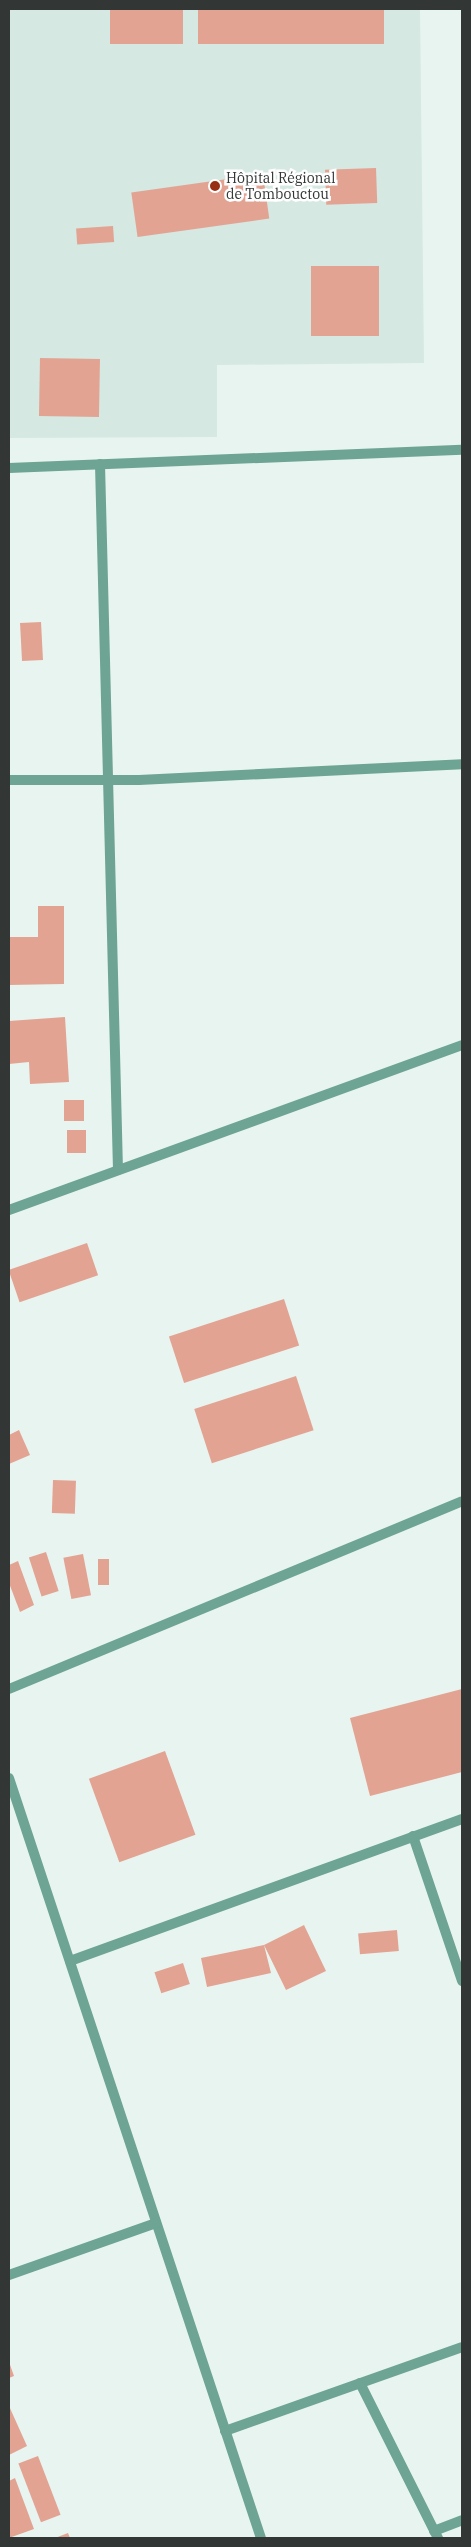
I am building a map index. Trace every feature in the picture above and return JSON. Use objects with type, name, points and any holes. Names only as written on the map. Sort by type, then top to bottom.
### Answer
[{"type":"street","points":[[9,468],[462,450]]},
{"type":"street","points":[[100,464],[106,780],[118,1170]]},
{"type":"street","points":[[9,780],[106,780],[462,764]]},
{"type":"street","points":[[9,1210],[462,1045]]},
{"type":"street","points":[[9,1689],[462,1501]]},
{"type":"street","points":[[9,1778],[261,2538]]},
{"type":"street","points":[[70,1961],[462,1818]]},
{"type":"street","points":[[413,1836],[462,1982]]},
{"type":"street","points":[[9,2275],[156,2222]]},
{"type":"street","points":[[225,2431],[462,2347]]},
{"type":"street","points":[[360,2383],[436,2534],[462,2520]]},
{"type":"shaded area","name":"Hôpital Régional de Tombouctou","points":[[9,9],[420,9],[424,363],[217,365],[217,437],[9,438]]},
{"type":"building","points":[[110,9],[183,9],[183,44],[110,44]]},
{"type":"building","points":[[198,9],[384,9],[384,44],[198,44]]},
{"type":"building","points":[[376,168],[377,203],[326,205],[325,170]]},
{"type":"building","points":[[263,174],[269,219],[138,237],[131,193]]},
{"type":"building","points":[[113,226],[114,242],[77,245],[76,229]]},
{"type":"building","points":[[311,266],[379,266],[379,336],[311,336]]},
{"type":"building","points":[[40,358],[100,359],[99,417],[39,416]]},
{"type":"building","points":[[41,622],[43,660],[22,661],[20,623]]},
{"type":"building","points":[[38,906],[64,906],[64,984],[9,985],[9,937],[38,937]]},
{"type":"building","points":[[65,1017],[69,1082],[30,1084],[29,1062],[9,1064],[9,1021]]},
{"type":"building","points":[[64,1100],[84,1100],[84,1121],[64,1121]]},
{"type":"building","points":[[67,1130],[86,1130],[86,1153],[67,1153]]},
{"type":"building","points":[[87,1243],[98,1275],[20,1302],[9,1270]]},
{"type":"building","points":[[284,1299],[299,1346],[184,1383],[169,1336]]},
{"type":"building","points":[[296,1376],[314,1430],[212,1463],[194,1409]]},
{"type":"building","points":[[19,1430],[30,1455],[9,1464],[9,1435]]},
{"type":"building","points":[[53,1480],[76,1481],[75,1514],[52,1513]]},
{"type":"building","points":[[46,1552],[59,1591],[42,1597],[29,1558]]},
{"type":"building","points":[[83,1554],[91,1595],[71,1599],[63,1558]]},
{"type":"building","points":[[98,1559],[109,1559],[109,1585],[98,1585]]},
{"type":"building","points":[[18,1561],[34,1605],[20,1612],[9,1583],[9,1565]]},
{"type":"building","points":[[462,1689],[462,1772],[370,1796],[350,1718]]},
{"type":"building","points":[[165,1751],[195,1835],[119,1862],[89,1779]]},
{"type":"building","points":[[304,1925],[326,1971],[286,1990],[264,1945]]},
{"type":"building","points":[[397,1930],[399,1951],[360,1954],[358,1933]]},
{"type":"building","points":[[264,1945],[271,1973],[207,1987],[201,1958]]},
{"type":"building","points":[[183,1963],[190,1984],[161,1993],[154,1972]]},
{"type":"building","points":[[9,2362],[14,2376],[9,2378]]},
{"type":"building","points":[[9,2406],[27,2446],[9,2455]]},
{"type":"building","points":[[38,2456],[61,2515],[41,2522],[18,2464]]},
{"type":"building","points":[[15,2478],[34,2529],[9,2538],[9,2481]]},
{"type":"building","points":[[68,2533],[70,2538],[55,2538]]},
{"type":"place","name":"Hôpital Régional de Tombouctou","points":[[215,186]]}]
